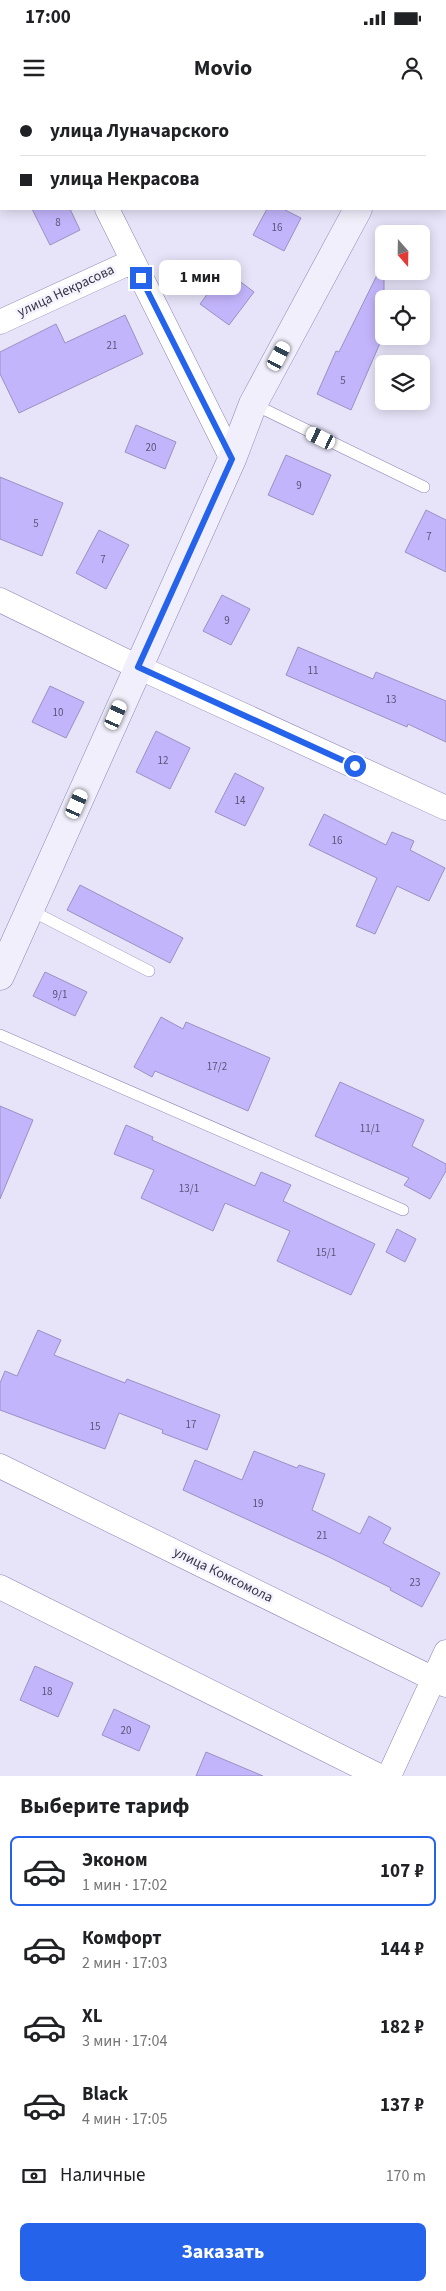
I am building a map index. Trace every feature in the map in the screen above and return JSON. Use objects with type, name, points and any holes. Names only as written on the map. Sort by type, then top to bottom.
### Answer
[{"type":"main road","points":[[0,976],[232,459],[253,404],[357,210]]},
{"type":"street","name":"улица Некрасова","points":[[108,210],[232,459]]},
{"type":"street","name":"улица Некрасова","points":[[0,322],[133,261]]},
{"type":"street","points":[[0,600],[138,667],[446,808]]},
{"type":"street","name":"улица Комсомола","points":[[0,1466],[440,1682]]},
{"type":"street","points":[[0,1587],[379,1776]]},
{"type":"street","points":[[389,1776],[440,1682],[446,1652]]},
{"type":"lane","points":[[253,404],[424,488]]},
{"type":"lane","points":[[30,910],[149,970]]},
{"type":"lane","points":[[0,1035],[403,1210]]},
{"type":"building","points":[[32,210],[70,210],[80,230],[50,245]]},
{"type":"building","points":[[266,210],[285,210],[301,218],[284,251],[253,235]]},
{"type":"building","points":[[225,270],[254,292],[229,325],[200,304]]},
{"type":"building","points":[[375,279],[384,280],[384,290],[375,290],[375,345],[379,345],[351,410],[317,394],[336,351],[339,352]]},
{"type":"building","points":[[125,315],[143,354],[19,413],[0,374],[0,352],[56,324],[65,343]]},
{"type":"building","points":[[136,425],[176,442],[165,469],[125,452]]},
{"type":"building","points":[[286,455],[331,475],[313,515],[268,495]]},
{"type":"building","points":[[0,477],[63,503],[42,556],[0,539]]},
{"type":"building","points":[[426,510],[446,520],[446,572],[405,552]]},
{"type":"building","points":[[99,530],[129,545],[106,589],[76,573]]},
{"type":"building","points":[[222,595],[250,609],[231,645],[203,631]]},
{"type":"building","points":[[298,647],[373,679],[376,672],[446,701],[446,742],[408,724],[407,727],[286,675]]},
{"type":"building","points":[[50,686],[84,702],[66,738],[32,722]]},
{"type":"building","points":[[156,731],[190,748],[170,789],[136,772]]},
{"type":"building","points":[[235,773],[264,788],[245,826],[215,812]]},
{"type":"building","points":[[324,814],[386,845],[392,832],[414,841],[410,850],[445,868],[429,901],[397,886],[375,934],[356,926],[377,878],[309,845]]},
{"type":"building","points":[[80,885],[183,938],[170,963],[67,910]]},
{"type":"building","points":[[45,972],[87,992],[75,1016],[33,996]]},
{"type":"building","points":[[161,1017],[183,1029],[186,1022],[270,1058],[248,1111],[155,1071],[152,1077],[134,1067]]},
{"type":"building","points":[[340,1082],[424,1120],[412,1146],[446,1164],[446,1171],[430,1199],[404,1185],[409,1178],[315,1136]]},
{"type":"building","points":[[0,1106],[33,1120],[0,1199]]},
{"type":"building","points":[[126,1125],[153,1137],[152,1140],[255,1186],[261,1172],[291,1185],[283,1201],[375,1244],[351,1295],[277,1261],[290,1231],[225,1203],[213,1231],[141,1198],[154,1170],[114,1154]]},
{"type":"building","points":[[397,1229],[416,1239],[405,1262],[386,1252]]},
{"type":"building","points":[[38,1330],[61,1340],[54,1355],[125,1383],[127,1379],[220,1415],[207,1450],[162,1433],[163,1430],[119,1413],[105,1449],[0,1410],[0,1383],[5,1371],[17,1376]]},
{"type":"building","points":[[254,1451],[297,1468],[299,1465],[325,1474],[312,1510],[360,1534],[369,1516],[391,1528],[383,1543],[440,1573],[422,1607],[390,1590],[391,1588],[329,1557],[183,1490],[195,1460],[242,1480]]},
{"type":"building","points":[[35,1666],[73,1683],[58,1717],[20,1700]]},
{"type":"building","points":[[114,1709],[150,1726],[139,1751],[102,1735]]},
{"type":"building","points":[[206,1752],[263,1776],[196,1776]]},
{"type":"route","points":[[141,278],[232,459],[138,667],[355,766]]}]
